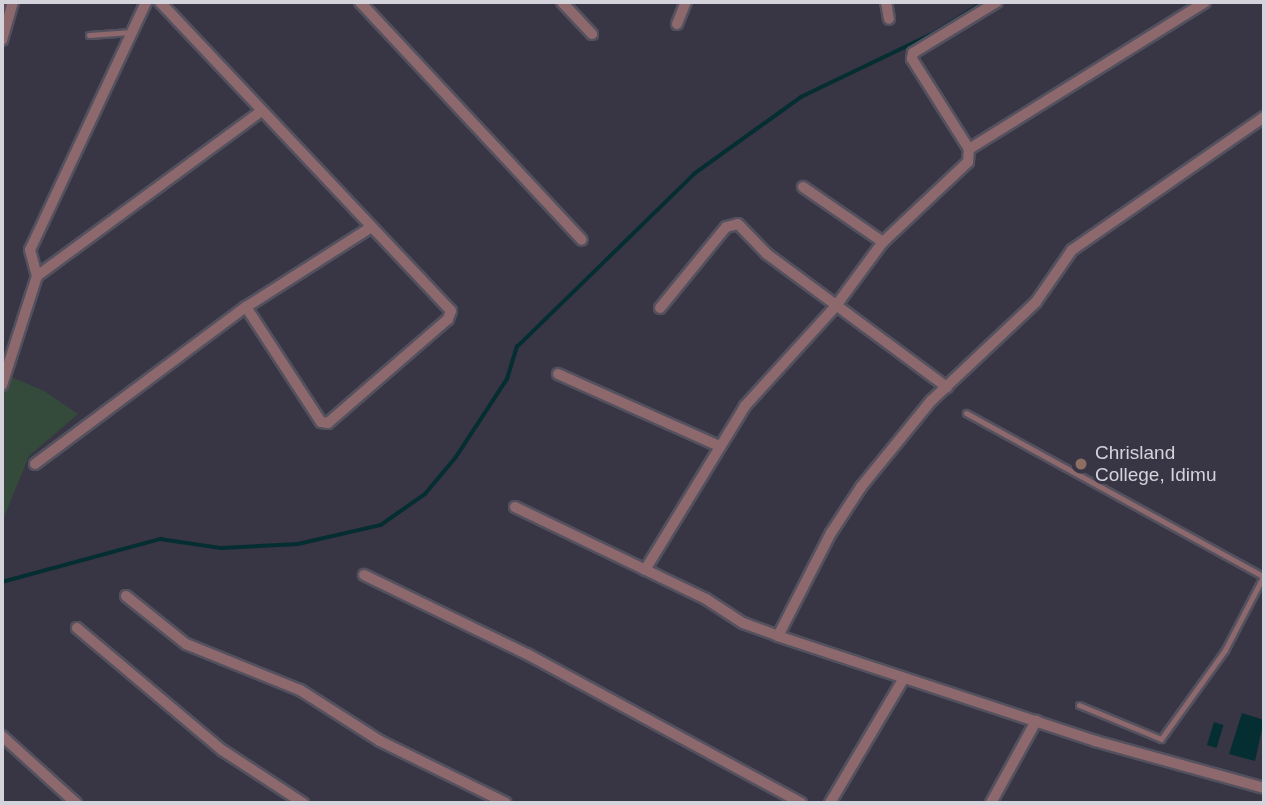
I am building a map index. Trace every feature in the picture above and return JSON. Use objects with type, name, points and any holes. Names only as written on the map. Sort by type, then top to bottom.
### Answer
[{"type":"street","points":[[2,40],[13,2]]},
{"type":"street","points":[[2,385],[37,276],[30,250],[146,2]]},
{"type":"street","points":[[160,2],[451,311],[448,319],[334,420],[321,422],[246,307]]},
{"type":"street","points":[[360,2],[582,240]]},
{"type":"street","points":[[562,2],[592,34]]},
{"type":"street","points":[[677,24],[685,2]]},
{"type":"street","points":[[886,2],[889,19]]},
{"type":"street","points":[[969,149],[912,59],[913,53],[997,2]]},
{"type":"street","points":[[645,570],[719,446],[746,407],[835,307],[883,242],[965,165],[969,149],[1205,2]]},
{"type":"street","points":[[37,276],[262,111]]},
{"type":"street","points":[[779,636],[831,533],[861,487],[947,387],[1035,302],[1084,237],[1227,146],[1264,117]]},
{"type":"street","points":[[803,187],[883,242]]},
{"type":"street","points":[[660,308],[726,227],[734,224],[743,227],[767,254],[835,307],[947,387]]},
{"type":"street","points":[[35,464],[246,307],[370,228]]},
{"type":"street","points":[[558,374],[719,446]]},
{"type":"street","points":[[515,507],[645,570],[743,623],[1036,721],[1264,788]]},
{"type":"street","points":[[364,575],[527,653],[801,803]]},
{"type":"street","points":[[126,597],[186,644],[300,690],[380,741],[506,803]]},
{"type":"street","points":[[76,628],[222,750],[303,803]]},
{"type":"street","points":[[830,803],[904,678]]},
{"type":"street","points":[[991,803],[1036,721]]},
{"type":"street","points":[[2,736],[76,803]]},
{"type":"lane","points":[[89,35],[131,32]]},
{"type":"lane","points":[[966,413],[1264,574],[1225,650],[1161,739],[1079,705]]},
{"type":"shaded area","points":[[2,373],[44,391],[78,414],[29,456],[2,522]]},
{"type":"shaded area","points":[[1242,713],[1264,720],[1255,761],[1229,754]]},
{"type":"shaded area","points":[[1214,722],[1224,725],[1217,748],[1207,745]]},
{"type":"waterway","points":[[2,582],[160,539],[221,548],[298,544],[381,525],[425,494],[456,457],[507,379],[517,347],[694,174],[801,97],[936,32],[984,2]]},
{"type":"place","name":"Chrisland College, Idimu","points":[[1081,464]]}]
